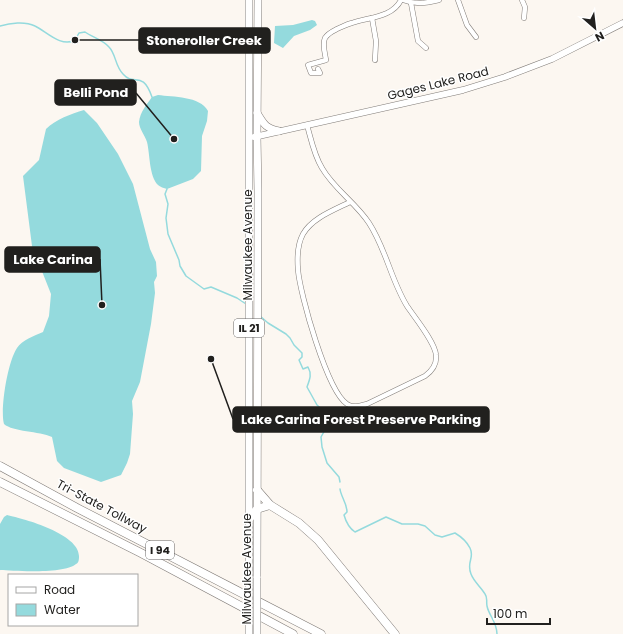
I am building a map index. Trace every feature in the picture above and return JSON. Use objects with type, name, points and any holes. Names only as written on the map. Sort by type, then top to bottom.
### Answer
[{"type":"highway","name":"Tri-State Tollway","points":[[0,466],[77,508],[321,634]]},
{"type":"highway","name":"Tri-State Tollway","points":[[0,482],[141,553],[293,634]]},
{"type":"highway","points":[[257,490],[270,505],[299,523],[318,540],[396,634]]},
{"type":"highway","points":[[249,519],[257,509],[270,505]]},
{"type":"main road","name":"Milwaukee Avenue","points":[[249,0],[253,137],[249,634]]},
{"type":"main road","name":"Milwaukee Avenue","points":[[257,634],[258,192],[253,137],[257,112],[258,0]]},
{"type":"main road","points":[[257,112],[265,126],[279,131]]},
{"type":"street","points":[[318,69],[320,73],[311,73],[308,65],[326,60],[324,40],[328,34],[352,22],[391,12],[402,0],[421,4],[440,0]]},
{"type":"street","points":[[458,0],[467,24],[476,37]]},
{"type":"street","points":[[522,0],[525,7],[524,18]]},
{"type":"street","points":[[411,3],[418,41],[426,48]]},
{"type":"street","points":[[372,18],[376,41],[375,60]]},
{"type":"street","name":"Gages Lake Road","points":[[253,137],[462,90],[505,78],[558,56],[623,23]]},
{"type":"street","points":[[307,125],[322,169],[363,215],[372,228],[379,242],[396,287],[406,305],[434,345],[436,352],[436,362],[430,373],[367,404],[358,406],[352,406],[343,400],[319,354],[300,282],[297,258],[303,233],[311,224],[350,202]]},
{"type":"water","points":[[312,20],[315,21],[317,25],[310,30],[294,36],[283,48],[274,43],[275,26],[293,25]]},
{"type":"water","points":[[158,95],[193,100],[199,102],[208,111],[207,121],[202,136],[201,171],[193,179],[167,189],[158,185],[155,181],[150,165],[147,142],[139,122],[146,105],[152,97]]},
{"type":"water","points":[[84,110],[97,123],[118,154],[133,184],[150,249],[156,262],[157,276],[154,282],[155,293],[151,324],[140,382],[132,401],[133,414],[130,454],[121,475],[101,482],[64,468],[57,461],[52,437],[13,429],[4,424],[3,418],[5,387],[13,355],[19,345],[28,338],[43,332],[49,316],[51,294],[32,246],[23,176],[39,160],[46,129],[50,125],[69,115]]},
{"type":"water","points":[[7,515],[38,524],[61,534],[77,548],[79,556],[78,563],[70,567],[51,571],[0,570],[0,524]]},
{"type":"waterway","points":[[0,26],[27,23],[64,42],[75,40],[79,33],[85,32],[101,40],[107,45],[113,53],[120,71],[127,78],[145,83],[152,97]]},
{"type":"waterway","points":[[167,189],[165,194],[168,204],[166,218],[168,234],[180,266],[186,276],[204,289],[211,287],[237,298],[246,304]]},
{"type":"waterway","points":[[260,316],[268,323],[286,334],[302,353],[302,357],[299,360],[303,369],[308,367],[310,372],[310,379],[307,387],[317,405],[327,414],[330,421],[321,437],[322,447],[327,463],[339,477],[340,482]]},
{"type":"waterway","points":[[340,489],[347,509],[347,512],[344,515],[345,518],[349,527],[355,532],[386,517],[402,524],[418,524],[425,526],[435,535],[442,537],[455,533],[463,539],[469,546],[472,555],[469,566],[471,574],[486,595],[488,610],[496,626],[497,634]]},
{"type":"place","name":"Stoneroller Creek","points":[[75,40]]},
{"type":"place","name":"Belli Pond","points":[[174,139]]},
{"type":"place","name":"Lake Carina","points":[[102,305]]},
{"type":"place","name":"Lake Carina Forest Preserve Parking","points":[[211,359]]}]
